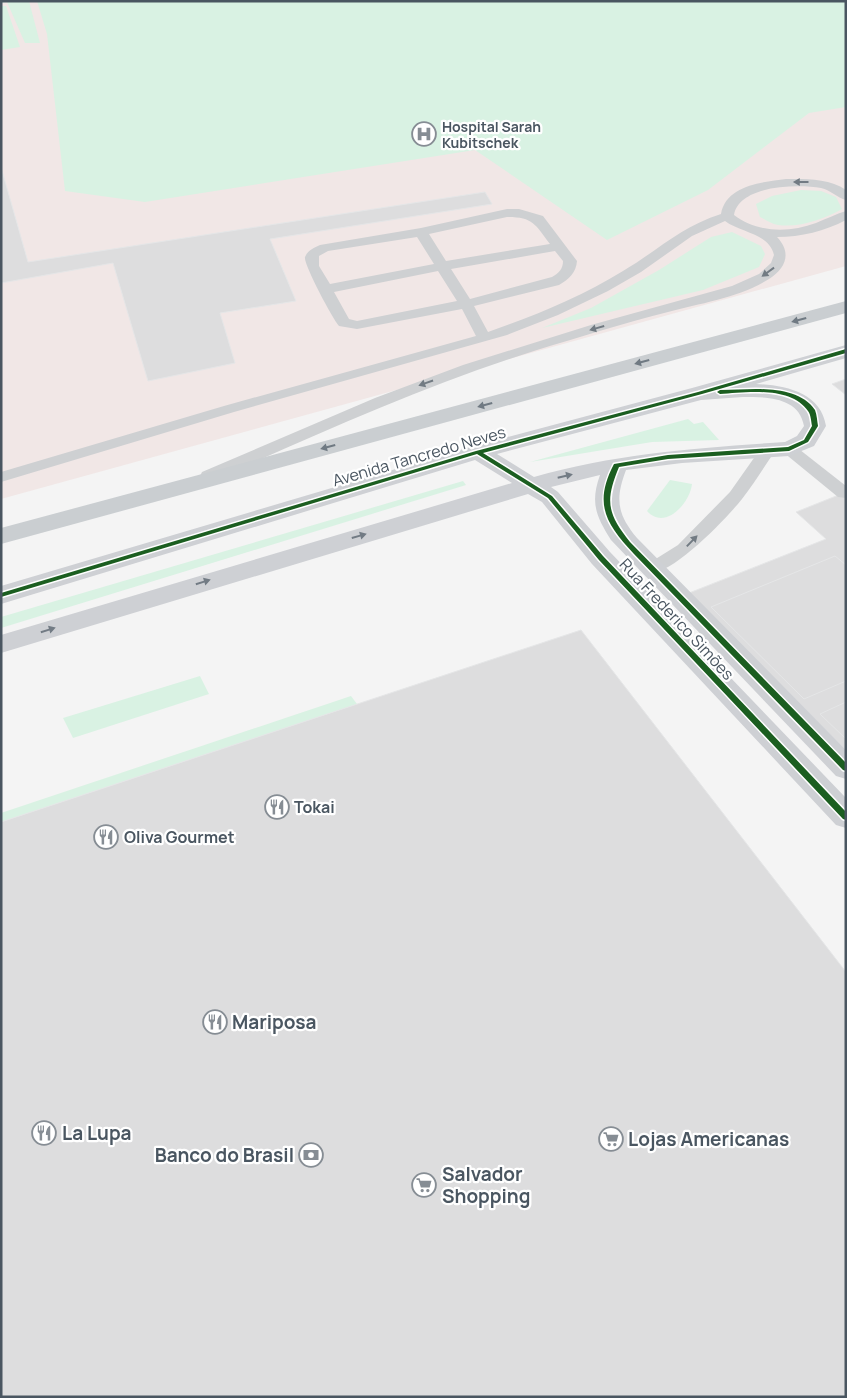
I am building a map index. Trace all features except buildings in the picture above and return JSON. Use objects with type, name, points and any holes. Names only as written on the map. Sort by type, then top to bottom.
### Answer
[{"type":"main road","name":"Avenida Tancredo Neves","points":[[1,536],[846,307]]},
{"type":"street","name":"Avenida Tancredo Neves","points":[[1,595],[478,452],[700,393],[846,351]]},
{"type":"street","points":[[1,644],[277,558],[457,508],[532,484],[616,465],[668,457],[778,450],[806,440],[815,426],[813,412],[799,400],[780,392],[700,393]]},
{"type":"street","name":"Rua Frederico Simões","points":[[478,452],[550,497],[601,558],[846,817]]},
{"type":"street","name":"Rua Frederico Simões","points":[[616,465],[606,492],[608,514],[622,536],[652,570],[846,768]]},
{"type":"street","points":[[755,722],[813,748],[846,781]]},
{"type":"lane","points":[[727,216],[730,204],[742,194],[791,182],[825,184],[841,190],[846,196]]},
{"type":"lane","points":[[520,213],[538,219],[559,246],[570,261],[570,268],[565,276],[554,282],[466,304],[357,325],[344,322],[339,317],[326,289],[312,266],[311,258],[314,253],[326,248],[520,213]]},
{"type":"lane","points":[[727,216],[733,223],[746,230],[766,235],[796,232],[845,216]]},
{"type":"lane","points":[[1,477],[229,409],[484,338],[568,307],[620,279],[689,232],[704,224],[727,216]]},
{"type":"lane","points":[[421,232],[466,304],[484,338]]},
{"type":"lane","points":[[184,486],[406,390],[530,347],[721,293],[758,279],[774,269],[780,260],[780,252],[776,242],[766,235]]},
{"type":"lane","points":[[326,289],[442,266],[559,246]]},
{"type":"lane","points":[[652,570],[684,549],[778,450],[844,492]]},
{"type":"shaded area","name":"Hospital Sarah Kubitschek","points":[[1,1],[846,1],[846,266],[1,499]]},
{"type":"green space","points":[[1,1],[29,1],[40,43],[25,43],[7,2],[1,3]]},
{"type":"green space","points":[[37,1],[846,1],[846,107],[809,113],[708,190],[607,240],[475,150],[145,202],[65,191],[47,34]]},
{"type":"green space","points":[[1,6],[6,6],[20,47],[1,50]]},
{"type":"green space","points":[[801,190],[821,191],[836,197],[842,209],[820,219],[786,226],[771,223],[760,217],[756,204],[772,196]]},
{"type":"green space","points":[[732,232],[761,246],[765,254],[759,267],[703,290],[542,328],[591,308],[659,270],[711,237]]},
{"type":"green space","points":[[688,419],[694,424],[703,422],[719,440],[652,442],[530,462]]},
{"type":"green space","points":[[670,480],[692,484],[687,499],[676,512],[669,516],[661,518],[654,516],[647,511]]},
{"type":"green space","points":[[463,481],[466,485],[1,628],[1,617]]},
{"type":"green space","points":[[200,676],[209,694],[73,738],[63,718]]},
{"type":"green space","points":[[351,696],[357,704],[1,822],[1,813]]},
{"type":"cycle path","points":[[1,595],[478,452],[700,393],[846,351]]},
{"type":"cycle path","points":[[720,392],[756,390],[781,393],[793,397],[803,402],[812,411],[815,426],[806,441],[789,449],[668,457],[616,465],[607,491],[606,502],[609,513],[613,524],[636,553],[846,768]]},
{"type":"cycle path","points":[[478,452],[550,497],[601,558],[846,817]]},
{"type":"place","name":"Hospital Sarah Kubitschek","points":[[424,134]]},
{"type":"place","name":"Tokai","points":[[277,807]]},
{"type":"place","name":"Oliva Gourmet","points":[[106,837]]},
{"type":"place","name":"Mariposa","points":[[215,1022]]},
{"type":"place","name":"La Lupa","points":[[44,1133]]},
{"type":"place","name":"Lojas Americanas","points":[[611,1139]]},
{"type":"place","name":"Banco do Brasil","points":[[311,1155]]},
{"type":"place","name":"Salvador Shopping","points":[[424,1185]]}]
